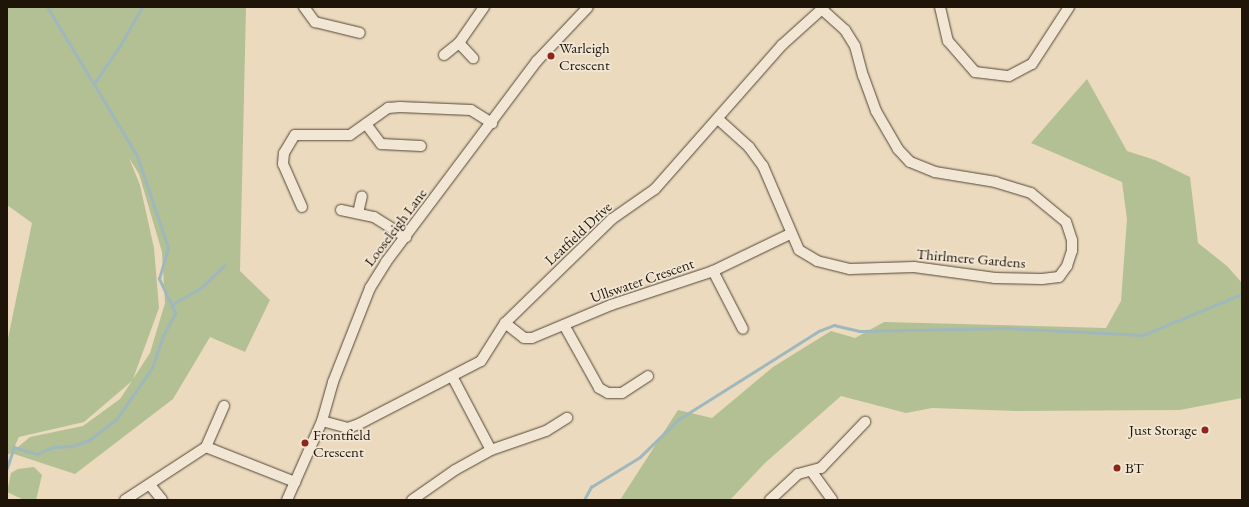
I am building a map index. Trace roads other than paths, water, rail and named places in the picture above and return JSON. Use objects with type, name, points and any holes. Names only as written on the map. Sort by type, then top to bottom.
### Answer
[{"type":"street","points":[[304,7],[315,22],[360,33]]},
{"type":"street","points":[[444,55],[459,44],[484,7]]},
{"type":"street","name":"Looseleigh Lane","points":[[287,500],[322,421],[333,382],[370,288],[406,237],[537,61],[588,7]]},
{"type":"street","points":[[940,7],[948,41],[975,72],[1009,76],[1032,64],[1069,7]]},
{"type":"street","name":"Leatfield Drive","points":[[322,421],[348,428],[359,424],[453,378],[481,361],[505,323],[612,219],[655,188],[690,146],[718,119],[782,45],[823,8]]},
{"type":"street","name":"Thirlmere Gardens","points":[[718,119],[749,147],[763,166],[790,234],[799,250],[817,261],[850,269],[914,267],[995,278],[1042,279],[1059,277],[1067,266],[1072,251],[1072,240],[1066,222],[1031,193],[996,182],[935,172],[910,162],[898,149],[876,110],[862,76],[855,46],[844,30],[823,8]]},
{"type":"street","points":[[459,44],[473,58]]},
{"type":"street","points":[[302,207],[293,200],[283,164],[284,153],[296,135],[345,136],[366,124],[388,108],[400,107],[471,110],[492,123]]},
{"type":"street","points":[[366,124],[381,144],[421,146]]},
{"type":"street","points":[[358,213],[362,196]]},
{"type":"street","points":[[341,210],[374,218],[406,237]]},
{"type":"street","name":"Ullswater Crescent","points":[[505,323],[524,338],[532,338],[611,305],[713,271],[790,234]]},
{"type":"street","points":[[713,271],[743,329]]},
{"type":"street","points":[[564,325],[599,388],[608,393],[622,392],[648,376]]},
{"type":"street","points":[[453,378],[492,450]]},
{"type":"street","points":[[125,500],[206,447],[224,406]]},
{"type":"street","points":[[412,500],[455,470],[492,450],[546,431],[567,418]]},
{"type":"street","points":[[770,500],[798,474],[812,472],[821,468],[865,422]]},
{"type":"street","points":[[206,447],[295,482]]},
{"type":"street","points":[[812,472],[832,500]]},
{"type":"street","points":[[150,485],[162,500]]},
{"type":"waterway","points":[[7,468],[14,447],[37,454],[53,447],[72,446],[89,440],[116,420],[152,368],[163,336],[175,313],[159,279],[168,248],[137,156],[47,7]]},
{"type":"waterway","points":[[94,84],[121,44],[142,7]]},
{"type":"waterway","points":[[171,305],[201,288],[224,266]]},
{"type":"waterway","points":[[584,500],[591,487],[640,457],[679,419],[819,331],[834,325],[860,331],[1008,328],[1143,335],[1242,294]]},
{"type":"place","name":"Warleigh Crescent","points":[[551,56]]},
{"type":"place","name":"Just Storage","points":[[1205,430]]},
{"type":"place","name":"Frontfield Crescent","points":[[305,443]]},
{"type":"place","name":"BT","points":[[1117,468]]}]
